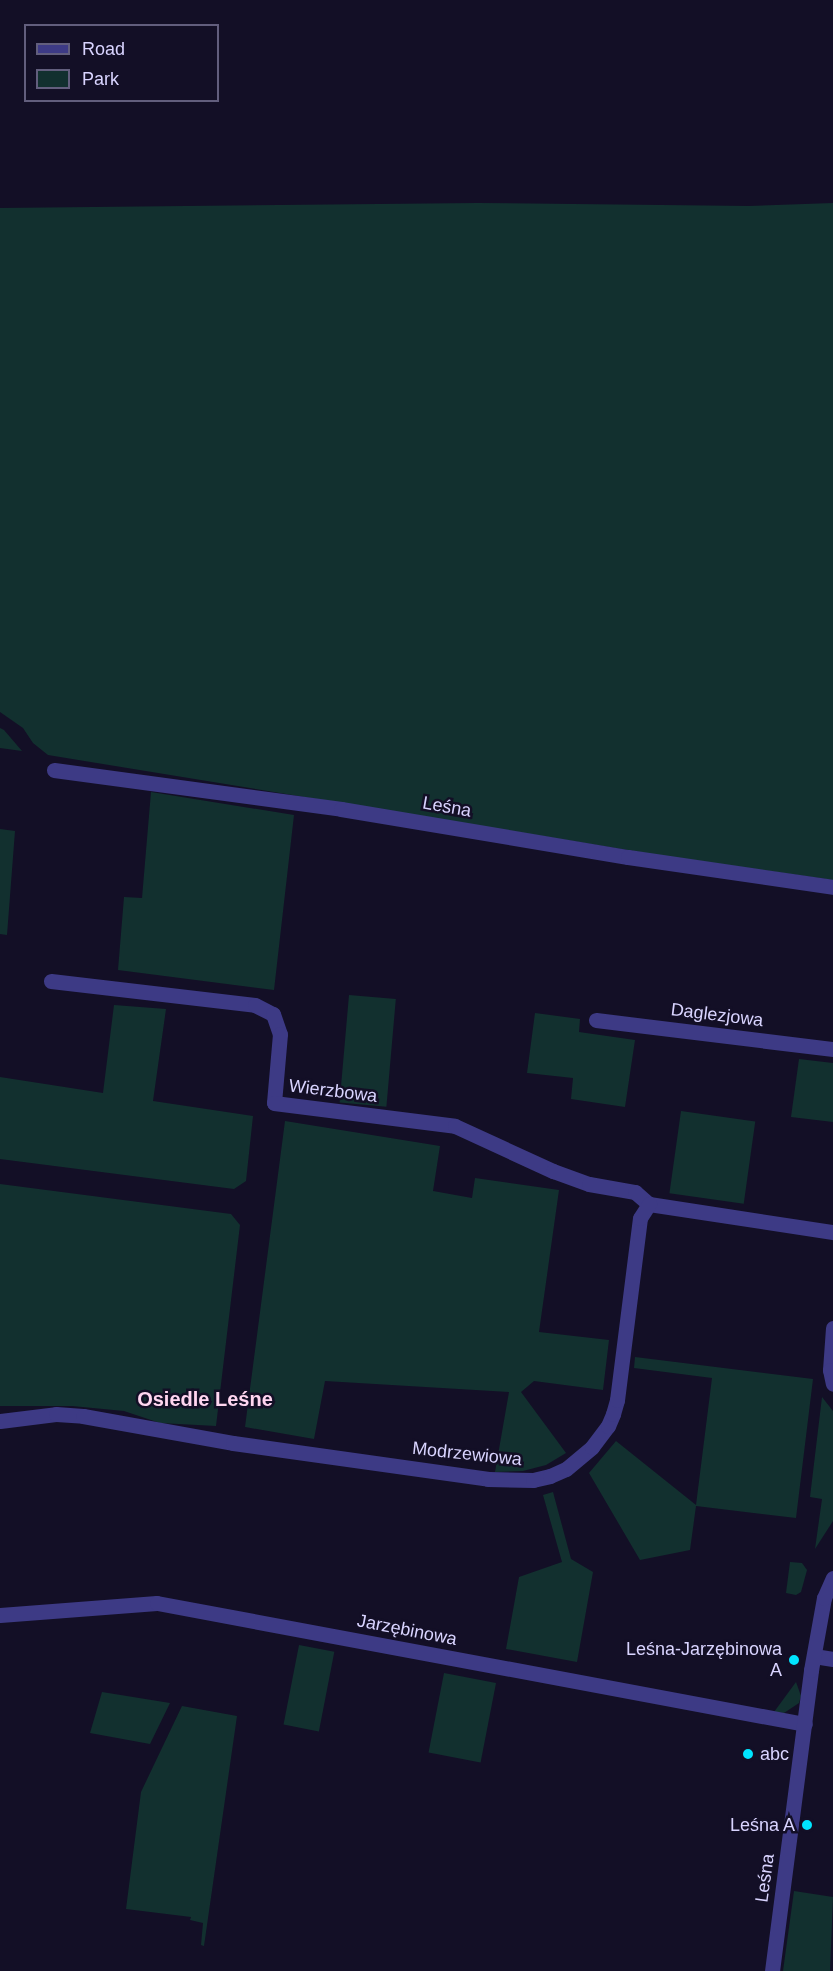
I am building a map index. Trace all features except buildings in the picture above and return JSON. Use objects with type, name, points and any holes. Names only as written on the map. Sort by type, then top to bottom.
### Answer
[{"type":"street","name":"Leśna","points":[[54,770],[341,809],[617,855],[833,887]]},
{"type":"street","name":"Wierzbowa","points":[[51,981],[255,1005],[273,1014],[280,1034],[274,1103],[455,1126],[553,1171],[589,1184],[635,1192],[649,1204]]},
{"type":"street","name":"Daglezjowa","points":[[596,1020],[833,1049]]},
{"type":"street","points":[[649,1204],[833,1232]]},
{"type":"street","name":"Modrzewiowa","points":[[0,1421],[56,1414],[83,1416],[233,1443],[488,1479],[525,1480],[550,1476],[566,1469],[592,1447],[608,1426],[613,1414],[617,1400],[640,1218],[649,1204]]},
{"type":"street","points":[[833,1328],[830,1370],[833,1384]]},
{"type":"street","name":"Leśna","points":[[772,1971],[814,1656],[824,1598],[833,1578]]},
{"type":"street","name":"Jarzębinowa","points":[[0,1615],[157,1603],[805,1724]]},
{"type":"street","points":[[814,1656],[833,1659]]},
{"type":"green space","points":[[478,203],[749,206],[833,203],[833,880],[664,856],[48,755],[33,743],[23,728],[0,712],[0,208]]},
{"type":"green space","points":[[0,728],[4,730],[22,751],[0,748]]},
{"type":"green space","points":[[151,792],[294,815],[274,990],[118,970],[124,897],[142,898]]},
{"type":"green space","points":[[0,829],[15,831],[7,935],[0,934]]},
{"type":"green space","points":[[349,995],[396,999],[386,1107],[340,1103]]},
{"type":"green space","points":[[114,1005],[166,1009],[153,1101],[253,1116],[246,1181],[234,1189],[0,1159],[0,1077],[103,1093]]},
{"type":"green space","points":[[535,1013],[580,1019],[579,1032],[635,1040],[625,1107],[571,1099],[573,1078],[527,1073]]},
{"type":"green space","points":[[799,1059],[833,1063],[833,1122],[791,1117]]},
{"type":"green space","points":[[681,1111],[755,1121],[744,1204],[669,1193]]},
{"type":"green space","points":[[285,1121],[440,1146],[433,1191],[472,1198],[475,1178],[559,1190],[539,1332],[609,1340],[603,1390],[534,1381],[521,1392],[566,1453],[546,1465],[523,1471],[495,1472],[509,1392],[325,1381],[314,1439],[245,1427]]},
{"type":"green space","points":[[0,1184],[231,1214],[240,1225],[216,1426],[160,1423],[124,1411],[72,1406],[0,1406]]},
{"type":"green space","points":[[635,1357],[813,1379],[796,1518],[696,1506],[690,1550],[640,1560],[589,1473],[616,1441],[696,1505],[712,1378],[634,1368]]},
{"type":"green space","points":[[822,1397],[833,1411],[833,1521],[815,1549],[822,1499],[810,1497]]},
{"type":"green space","points":[[553,1492],[571,1559],[593,1572],[577,1662],[506,1649],[519,1577],[562,1562],[543,1495]]},
{"type":"green space","points":[[790,1562],[802,1563],[807,1570],[801,1592],[796,1595],[786,1593]]},
{"type":"green space","points":[[299,1645],[334,1652],[319,1731],[284,1725]]},
{"type":"green space","points":[[444,1673],[496,1683],[481,1763],[429,1753]]},
{"type":"green space","points":[[796,1682],[801,1696],[799,1703],[784,1713],[774,1712]]},
{"type":"green space","points":[[102,1692],[170,1703],[150,1744],[90,1733]]},
{"type":"green space","points":[[182,1706],[237,1716],[204,1946],[201,1945],[203,1923],[190,1920],[191,1917],[126,1909],[141,1792]]},
{"type":"green space","points":[[794,1891],[833,1897],[830,1971],[783,1971]]},
{"type":"place","name":"Leśna-Jarzębinowa A","points":[[794,1660]]},
{"type":"place","name":"abc","points":[[748,1754]]},
{"type":"place","name":"Leśna A","points":[[807,1825]]},
{"type":"district","name":"Osiedle Leśne","points":[[205,1399]]}]
